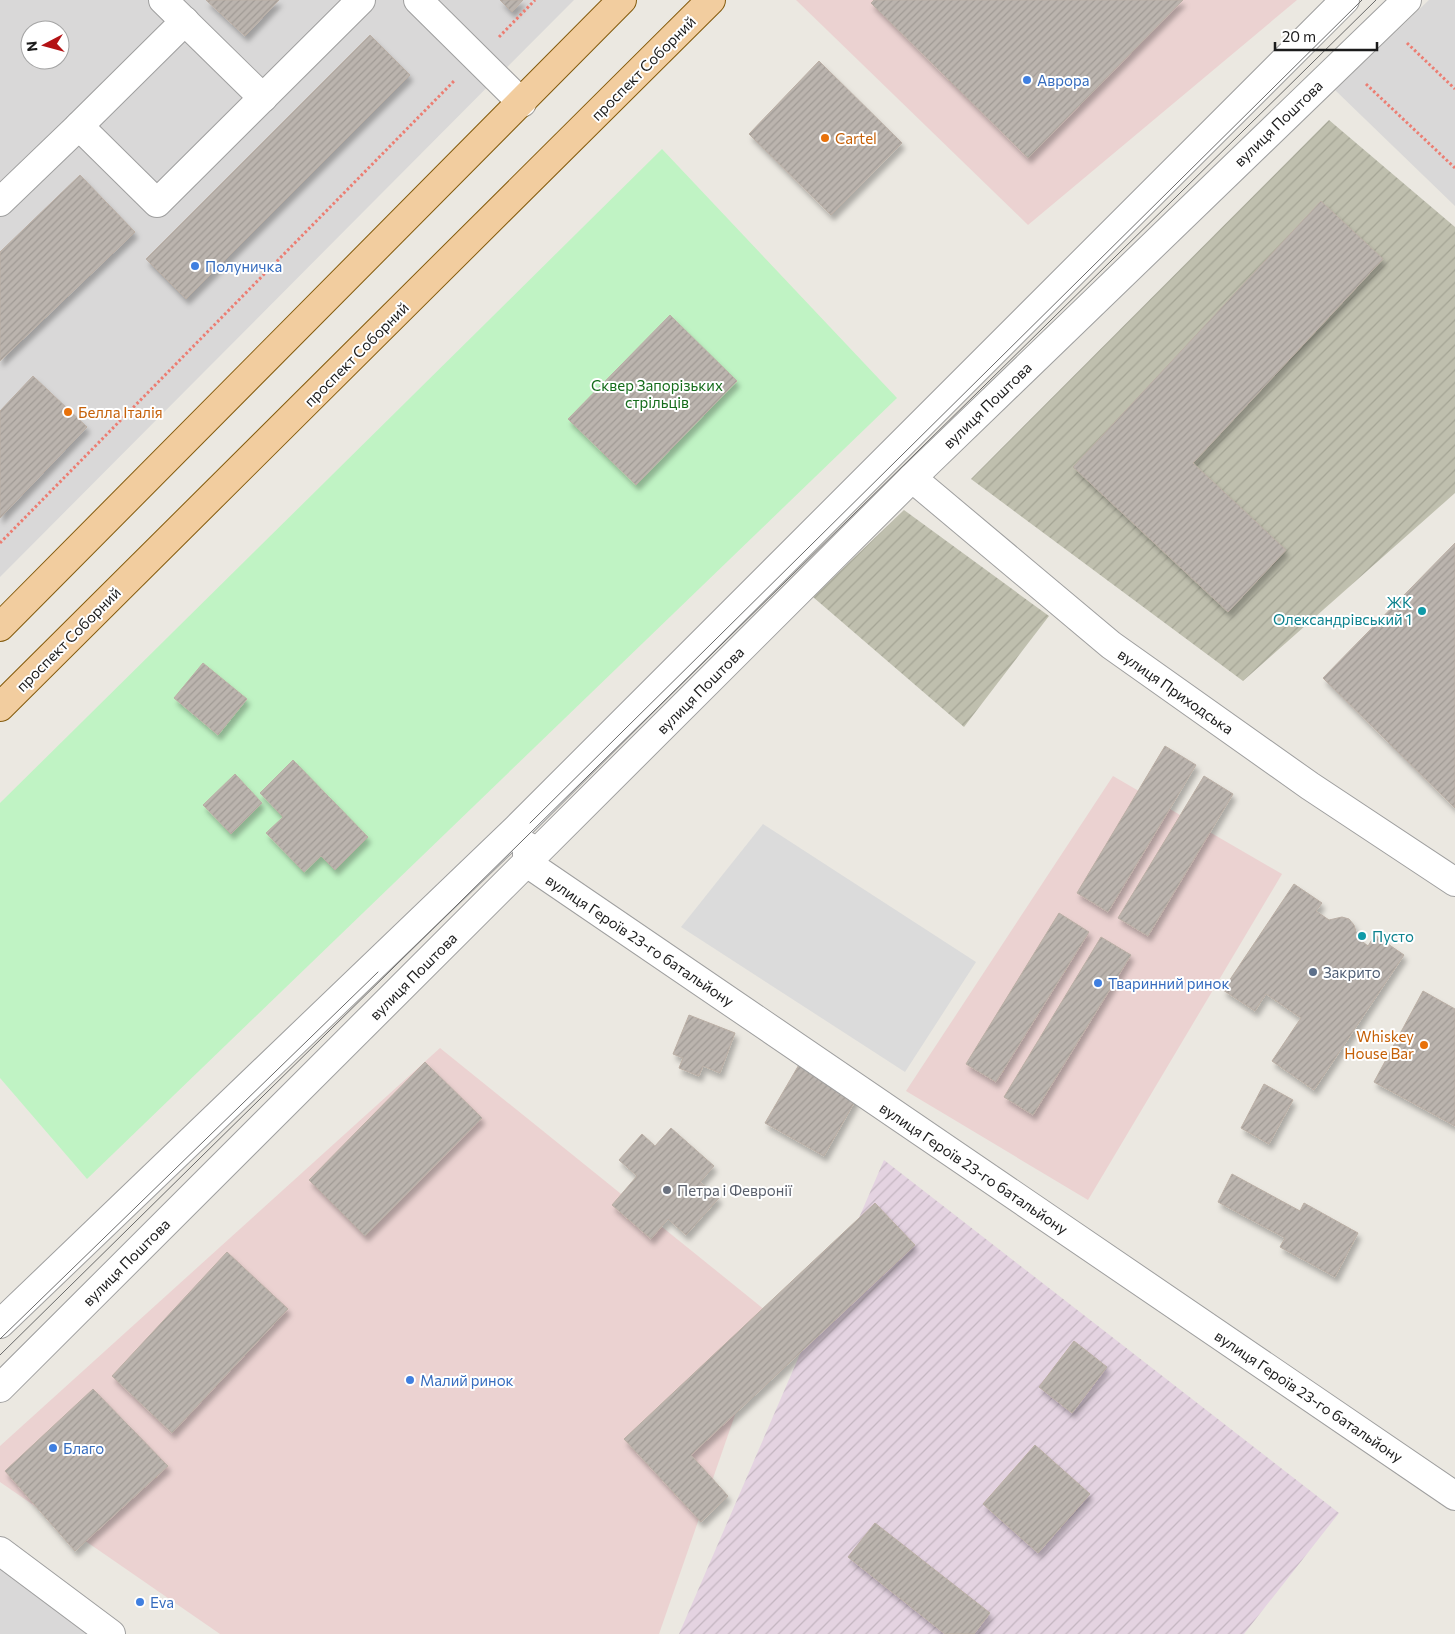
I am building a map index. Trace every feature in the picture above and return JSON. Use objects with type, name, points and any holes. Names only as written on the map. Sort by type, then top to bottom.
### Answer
[{"type":"main road","points":[[0,627],[522,103],[622,0]]},
{"type":"main road","name":"проспект Соборний","points":[[0,707],[711,0]]},
{"type":"street","points":[[164,0],[264,98]]},
{"type":"street","points":[[80,126],[157,203],[361,0]]},
{"type":"street","points":[[418,0],[522,103]]},
{"type":"street","points":[[0,1324],[517,828],[1345,0]]},
{"type":"street","name":"вулиця Поштова","points":[[0,1388],[912,478],[1407,0]]},
{"type":"street","points":[[0,202],[80,126],[185,21]]},
{"type":"street","name":"вулиця Приходська","points":[[912,478],[1111,645],[1310,786],[1455,882]]},
{"type":"street","points":[[517,828],[528,835],[527,863]]},
{"type":"street","name":"вулиця Героїв 23-го батальйону","points":[[527,863],[1455,1496]]},
{"type":"street","points":[[0,1551],[111,1634]]},
{"type":"path","points":[[0,543],[535,0]]},
{"type":"path","points":[[1384,21],[1455,89]]},
{"type":"path","points":[[1342,61],[1455,168]]},
{"type":"shaded area","points":[[0,0],[574,0],[0,577]]},
{"type":"shaded area","points":[[796,0],[1297,0],[1028,225]]},
{"type":"shaded area","points":[[1429,0],[1455,0],[1455,206],[1335,90]]},
{"type":"shaded area","points":[[1329,120],[1455,227],[1455,493],[1243,681],[971,479]]},
{"type":"shaded area","points":[[904,510],[1049,616],[964,727],[813,597]]},
{"type":"shaded area","name":"Тваринний ринок","points":[[1113,776],[1282,874],[1088,1200],[906,1091]]},
{"type":"shaded area","points":[[763,824],[976,962],[905,1072],[681,927]]},
{"type":"shaded area","name":"Малий ринок","points":[[440,1048],[770,1314],[659,1634],[220,1634],[0,1482],[0,1446]]},
{"type":"shaded area","points":[[884,1160],[1339,1513],[1244,1634],[679,1634]]},
{"type":"shaded area","points":[[0,1568],[88,1634],[0,1634]]},
{"type":"green space","name":"Сквер Запорізьких стрільців","points":[[662,149],[897,398],[87,1179],[0,1078],[0,803]]},
{"type":"building","points":[[206,0],[279,0],[245,36]]},
{"type":"building","points":[[500,0],[523,0],[512,12]]},
{"type":"building","name":"Аврора","points":[[874,0],[1183,0],[1028,158],[871,3]]},
{"type":"building","points":[[370,35],[410,75],[186,299],[146,259]]},
{"type":"building","name":"Cartel","points":[[819,61],[902,143],[831,215],[749,134]]},
{"type":"building","points":[[80,175],[135,232],[0,361],[0,252]]},
{"type":"building","points":[[1321,201],[1383,259],[1193,463],[1286,550],[1228,612],[1073,467]]},
{"type":"building","points":[[670,315],[737,381],[636,485],[568,419]]},
{"type":"building","points":[[33,376],[87,427],[0,518],[0,411]]},
{"type":"building","name":"ЖК Олександрівський 1","points":[[1455,543],[1455,808],[1323,678]]},
{"type":"building","points":[[203,663],[247,699],[218,735],[174,698]]},
{"type":"building","points":[[1165,746],[1196,765],[1108,912],[1077,893]]},
{"type":"building","points":[[293,760],[368,837],[335,870],[321,856],[304,872],[266,833],[283,817],[260,793]]},
{"type":"building","points":[[235,774],[262,803],[231,834],[203,805]]},
{"type":"building","points":[[1204,776],[1233,794],[1148,936],[1118,918]]},
{"type":"building","name":"Закрито","points":[[1294,884],[1322,903],[1316,911],[1329,920],[1342,917],[1349,919],[1354,925],[1358,938],[1368,946],[1375,935],[1404,955],[1314,1090],[1272,1061],[1301,1018],[1266,994],[1255,1011],[1223,990]]},
{"type":"building","points":[[1059,913],[1089,932],[996,1082],[966,1064]]},
{"type":"building","points":[[1101,937],[1131,955],[1033,1115],[1004,1097]]},
{"type":"building","name":"Whiskey House Bar","points":[[1423,991],[1455,1009],[1455,1126],[1374,1082]]},
{"type":"building","points":[[689,1015],[735,1033],[720,1073],[703,1066],[699,1076],[679,1068],[683,1058],[673,1054]]},
{"type":"building","points":[[425,1062],[482,1118],[365,1236],[309,1180]]},
{"type":"building","points":[[800,1063],[858,1096],[824,1156],[765,1123]]},
{"type":"building","points":[[1264,1084],[1293,1100],[1269,1144],[1241,1128]]},
{"type":"building","name":"Петра і Февронії","points":[[671,1128],[714,1166],[700,1182],[719,1198],[686,1235],[668,1219],[651,1239],[612,1205],[637,1176],[619,1160],[642,1134],[655,1146]]},
{"type":"building","points":[[1232,1174],[1300,1211],[1304,1203],[1358,1233],[1335,1277],[1280,1247],[1285,1238],[1218,1202]]},
{"type":"building","points":[[875,1203],[915,1245],[691,1455],[728,1496],[701,1522],[624,1439]]},
{"type":"building","points":[[227,1252],[288,1309],[172,1433],[112,1376]]},
{"type":"building","points":[[1074,1341],[1107,1367],[1072,1413],[1039,1387]]},
{"type":"building","points":[[93,1389],[168,1466],[75,1551],[5,1471]]},
{"type":"building","points":[[1035,1445],[1090,1494],[1038,1553],[983,1504]]},
{"type":"building","points":[[875,1523],[990,1613],[974,1634],[945,1634],[848,1557]]},
{"type":"tram line","points":[[530,823],[1362,0]]},
{"type":"tram line","points":[[0,1355],[1376,0]]},
{"type":"tram line","points":[[0,1339],[378,972]]},
{"type":"place","name":"Аврора","points":[[1027,80]]},
{"type":"place","name":"Cartel","points":[[825,138]]},
{"type":"place","name":"Полуничка","points":[[195,266]]},
{"type":"place","name":"Белла Італія","points":[[68,412]]},
{"type":"place","name":"ЖК Олександрівський 1","points":[[1422,611]]},
{"type":"place","name":"Пусто","points":[[1362,936]]},
{"type":"place","name":"Закрито","points":[[1313,972]]},
{"type":"place","name":"Тваринний ринок","points":[[1098,983]]},
{"type":"place","name":"Whiskey House Bar","points":[[1424,1045]]},
{"type":"place","name":"Петра і Февронії","points":[[667,1190]]},
{"type":"place","name":"Малий ринок","points":[[410,1380]]},
{"type":"place","name":"Благо","points":[[53,1448]]},
{"type":"place","name":"Eva","points":[[140,1602]]}]
